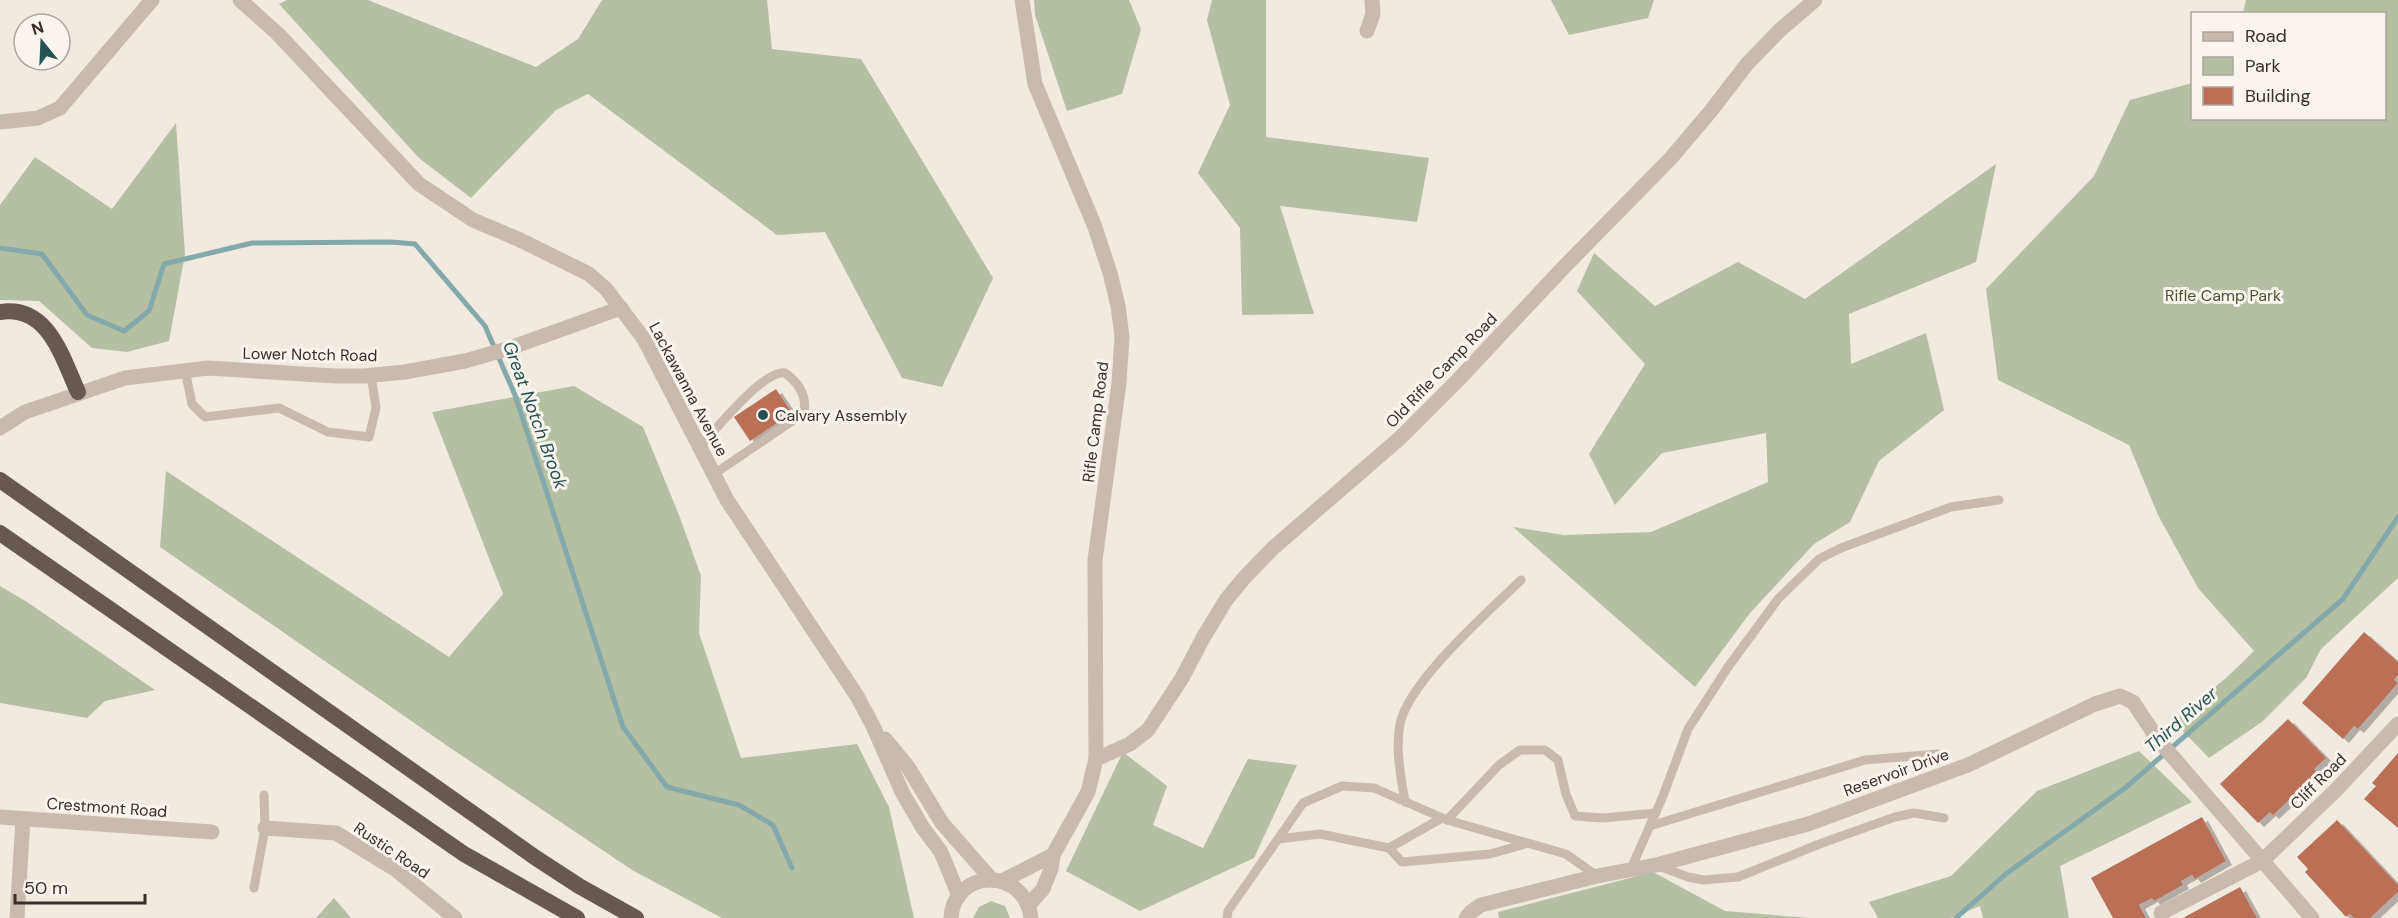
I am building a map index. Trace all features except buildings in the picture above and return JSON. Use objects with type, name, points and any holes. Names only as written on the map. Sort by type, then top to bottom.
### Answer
[{"type":"highway","points":[[0,312],[21,311],[33,316],[43,325],[51,336],[78,392]]},
{"type":"highway","points":[[0,480],[536,858],[579,886],[636,918]]},
{"type":"highway","points":[[0,533],[464,854],[577,918]]},
{"type":"street","points":[[0,122],[38,118],[60,108],[152,0]]},
{"type":"street","name":"Lackawanna Avenue","points":[[240,0],[277,33],[419,184],[472,220],[518,238],[589,274],[606,289],[644,339],[714,474],[745,528],[857,696],[903,794],[923,828],[941,852],[959,896]]},
{"type":"street","name":"Rifle Camp Road","points":[[1022,0],[1035,84],[1095,226],[1110,273],[1122,337],[1119,383],[1095,560],[1096,759],[1088,792],[1053,855],[1051,869],[1031,914]]},
{"type":"street","points":[[1367,31],[1373,14],[1372,0]]},
{"type":"street","name":"Old Rifle Camp Road","points":[[1096,759],[1130,744],[1148,730],[1182,678],[1227,600],[1244,578],[1273,548],[1400,438],[1459,379],[1671,158],[1747,64],[1780,30],[1815,0]]},
{"type":"street","name":"Lower Notch Road","points":[[0,428],[25,412],[78,392],[125,378],[208,368],[335,376],[405,372],[465,361],[621,308]]},
{"type":"street","name":"Reservoir Drive","points":[[1466,918],[1481,905],[1597,876],[1656,866],[1808,824],[1978,761],[2095,704],[2120,696],[2133,702],[2159,741],[2312,918]]},
{"type":"street","name":"Cliff Road","points":[[2161,913],[2262,861],[2335,791],[2398,724]]},
{"type":"street","name":"Lackawanna Avenue","points":[[873,726],[908,767],[942,823],[997,880],[1018,890],[1031,914]]},
{"type":"street","name":"Crestmont Road","points":[[0,817],[212,832]]},
{"type":"street","points":[[17,918],[23,819]]},
{"type":"street","name":"Rustic Road","points":[[265,828],[336,833],[395,869],[455,918]]},
{"type":"street","points":[[951,918],[954,904],[968,887],[980,881],[997,880],[1053,855]]},
{"type":"lane","points":[[185,370],[192,404],[205,417],[279,408],[328,432],[369,437],[376,408],[371,375]]},
{"type":"lane","points":[[700,447],[728,414],[774,374],[785,373],[798,385],[805,403],[804,413],[714,474]]},
{"type":"lane","points":[[1630,871],[1656,813],[1688,729],[1728,667],[1778,599],[1819,559],[1841,548],[1952,507],[1998,500]]},
{"type":"lane","points":[[1405,802],[1398,742],[1400,724],[1406,706],[1442,658],[1521,580]]},
{"type":"lane","points":[[1389,848],[1444,819],[1499,765],[1520,750],[1545,750],[1558,760],[1566,794],[1575,816],[1604,818],[1656,813]]},
{"type":"lane","points":[[1650,826],[1865,760],[1938,754]]},
{"type":"lane","points":[[1227,918],[1228,911],[1303,803],[1342,786],[1374,788],[1444,819],[1566,854],[1597,876]]},
{"type":"lane","points":[[254,888],[265,828],[264,795]]},
{"type":"lane","points":[[1656,866],[1703,880],[1729,878],[1768,866],[1803,850],[1894,817],[1914,813],[1944,818]]},
{"type":"lane","points":[[1278,839],[1320,834],[1389,848],[1402,862],[1490,854],[1527,844]]},
{"type":"green space","points":[[287,0],[368,0],[536,67],[578,39],[602,0],[767,0],[772,49],[861,59],[993,278],[942,387],[902,378],[825,232],[777,235],[588,94],[556,110],[471,198],[419,158],[279,4]]},
{"type":"green space","points":[[1034,0],[1129,0],[1141,29],[1122,94],[1067,111],[1035,15]]},
{"type":"green space","points":[[1212,0],[1266,0],[1266,137],[1429,158],[1417,222],[1280,206],[1314,314],[1242,315],[1240,228],[1198,173],[1230,105],[1207,20]]},
{"type":"green space","points":[[1551,0],[1654,0],[1648,18],[1569,35]]},
{"type":"green space","name":"Rifle Camp Park","points":[[2246,0],[2398,0],[2398,578],[2321,649],[2306,678],[2262,722],[2209,758],[2173,721],[2226,678],[2254,651],[2198,588],[2158,515],[2129,445],[1998,380],[1986,289],[2094,176],[2130,100],[2191,83],[2191,120],[2386,120],[2386,12],[2243,12]]},
{"type":"green space","points":[[176,123],[185,254],[169,341],[127,352],[92,348],[39,301],[0,300],[0,205],[35,157],[112,209]]},
{"type":"green space","points":[[1996,164],[1976,262],[1849,314],[1851,364],[1926,333],[1944,410],[1879,461],[1850,522],[1814,544],[1750,613],[1695,687],[1513,527],[1564,535],[1651,532],[1768,482],[1766,433],[1662,453],[1615,505],[1589,454],[1645,364],[1577,291],[1594,253],[1655,306],[1738,262],[1805,299]]},
{"type":"green space","points":[[574,386],[643,427],[701,576],[699,633],[741,758],[857,744],[889,807],[914,918],[722,918],[632,870],[449,747],[160,547],[166,471],[449,657],[503,594],[432,412]]},
{"type":"green space","points":[[0,586],[155,690],[105,701],[87,718],[0,703]]},
{"type":"green space","points":[[2139,751],[2192,802],[2060,866],[2069,918],[1983,918],[1980,906],[1951,918],[1878,918],[1869,902],[1951,876],[2037,791]]},
{"type":"green space","points":[[1123,752],[1167,786],[1153,825],[1203,848],[1248,759],[1297,765],[1254,858],[1140,911],[1066,871]]},
{"type":"green space","points":[[1653,872],[1725,911],[1809,918],[1499,918],[1498,912]]},
{"type":"green space","points":[[334,898],[351,918],[316,918]]},
{"type":"green space","points":[[991,901],[1005,906],[1010,918],[973,918],[979,907]]},
{"type":"waterway","name":"Great Notch Brook","points":[[0,248],[42,254],[87,315],[124,331],[149,311],[164,264],[252,243],[391,242],[415,244],[485,326],[515,395],[623,727],[667,787],[739,805],[773,825],[792,868]]},
{"type":"waterway","name":"Third River","points":[[1956,918],[2007,873],[2125,788],[2343,599],[2398,517]]},
{"type":"place","name":"Calvary Assembly","points":[[763,415]]}]
